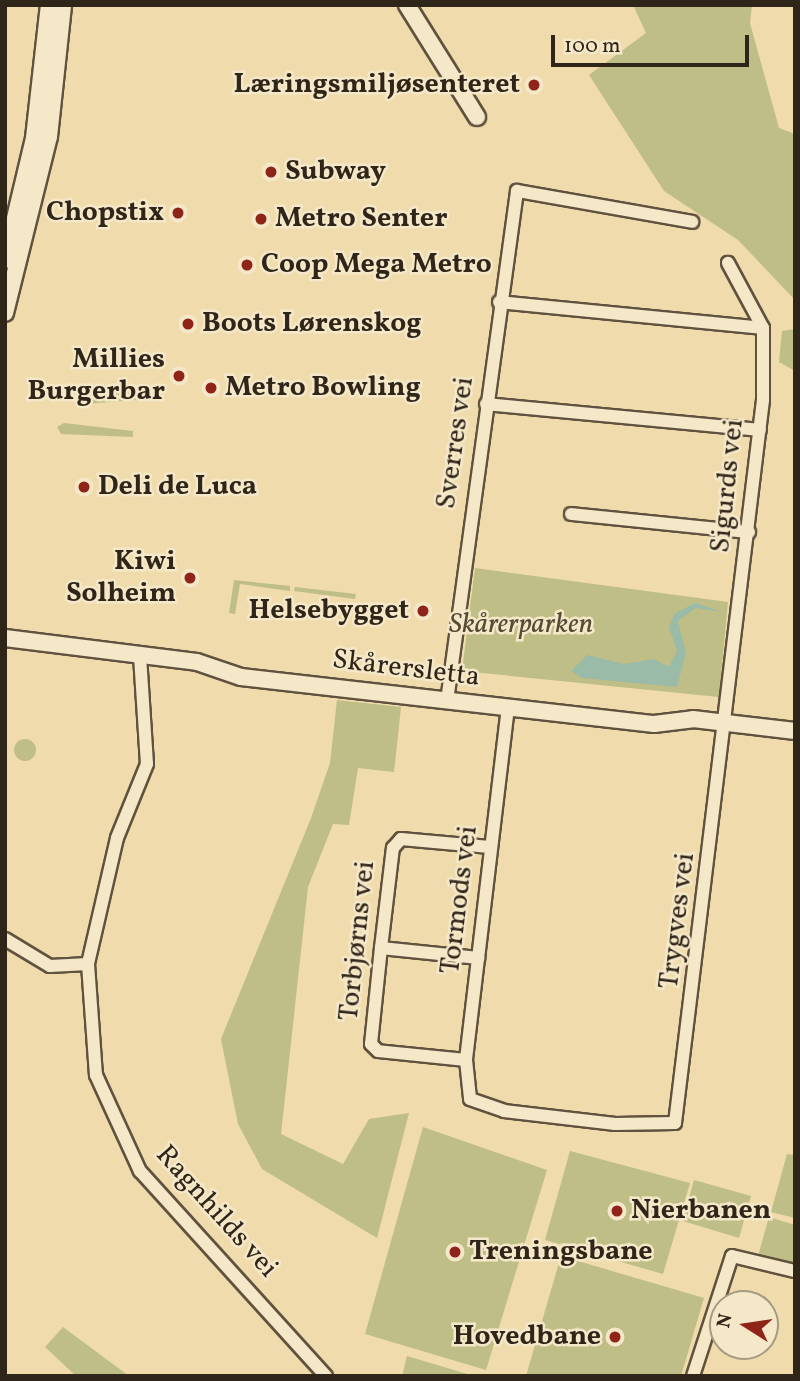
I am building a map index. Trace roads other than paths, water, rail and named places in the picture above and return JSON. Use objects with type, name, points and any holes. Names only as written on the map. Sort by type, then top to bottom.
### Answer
[{"type":"street","points":[[5,260],[34,138],[48,5]]},
{"type":"street","points":[[5,313],[47,147],[63,5]]},
{"type":"street","points":[[407,5],[477,117]]},
{"type":"street","name":"Sverres vei","points":[[447,701],[499,302],[517,191],[692,222]]},
{"type":"street","name":"Sigurds vei","points":[[726,723],[760,430],[763,328],[728,263]]},
{"type":"street","points":[[499,302],[763,328]]},
{"type":"street","points":[[486,404],[760,430]]},
{"type":"street","points":[[571,514],[749,532]]},
{"type":"street","name":"Skårersletta","points":[[8,641],[197,662],[241,677],[447,701],[654,724],[726,723],[795,731]]},
{"type":"street","name":"Ragnhilds vei","points":[[140,656],[147,764],[117,838],[88,964],[90,1053],[125,1144],[164,1199],[327,1376]]},
{"type":"street","name":"Tormods vei","points":[[470,1099],[466,1060],[508,707]]},
{"type":"street","name":"Trygves vei","points":[[470,1099],[504,1111],[601,1122],[675,1123],[726,723]]},
{"type":"street","name":"Torbjørns vei","points":[[466,1060],[377,1051],[371,1044],[381,948],[393,848],[401,839],[490,847]]},
{"type":"street","points":[[5,939],[50,967],[88,964]]},
{"type":"street","points":[[381,948],[478,958]]},
{"type":"street","points":[[693,1376],[732,1256],[795,1272]]},
{"type":"place","name":"Læringsmiljøsenteret","points":[[534,85]]},
{"type":"place","name":"Subway","points":[[271,172]]},
{"type":"place","name":"Chopstix","points":[[178,213]]},
{"type":"place","name":"Metro Senter","points":[[261,219]]},
{"type":"place","name":"Coop Mega Metro","points":[[247,265]]},
{"type":"place","name":"Boots Lørenskog","points":[[188,324]]},
{"type":"place","name":"Millies Burgerbar","points":[[179,376]]},
{"type":"place","name":"Metro Bowling","points":[[211,388]]},
{"type":"place","name":"Deli de Luca","points":[[84,487]]},
{"type":"place","name":"Kiwi Solheim","points":[[190,578]]},
{"type":"place","name":"Helsebygget","points":[[423,611]]},
{"type":"place","name":"Nierbanen","points":[[617,1211]]},
{"type":"place","name":"Treningsbane","points":[[455,1252]]},
{"type":"place","name":"Hovedbane","points":[[615,1337]]},
{"type":"park label","name":"Skårerparken","points":[[521,625]]}]
